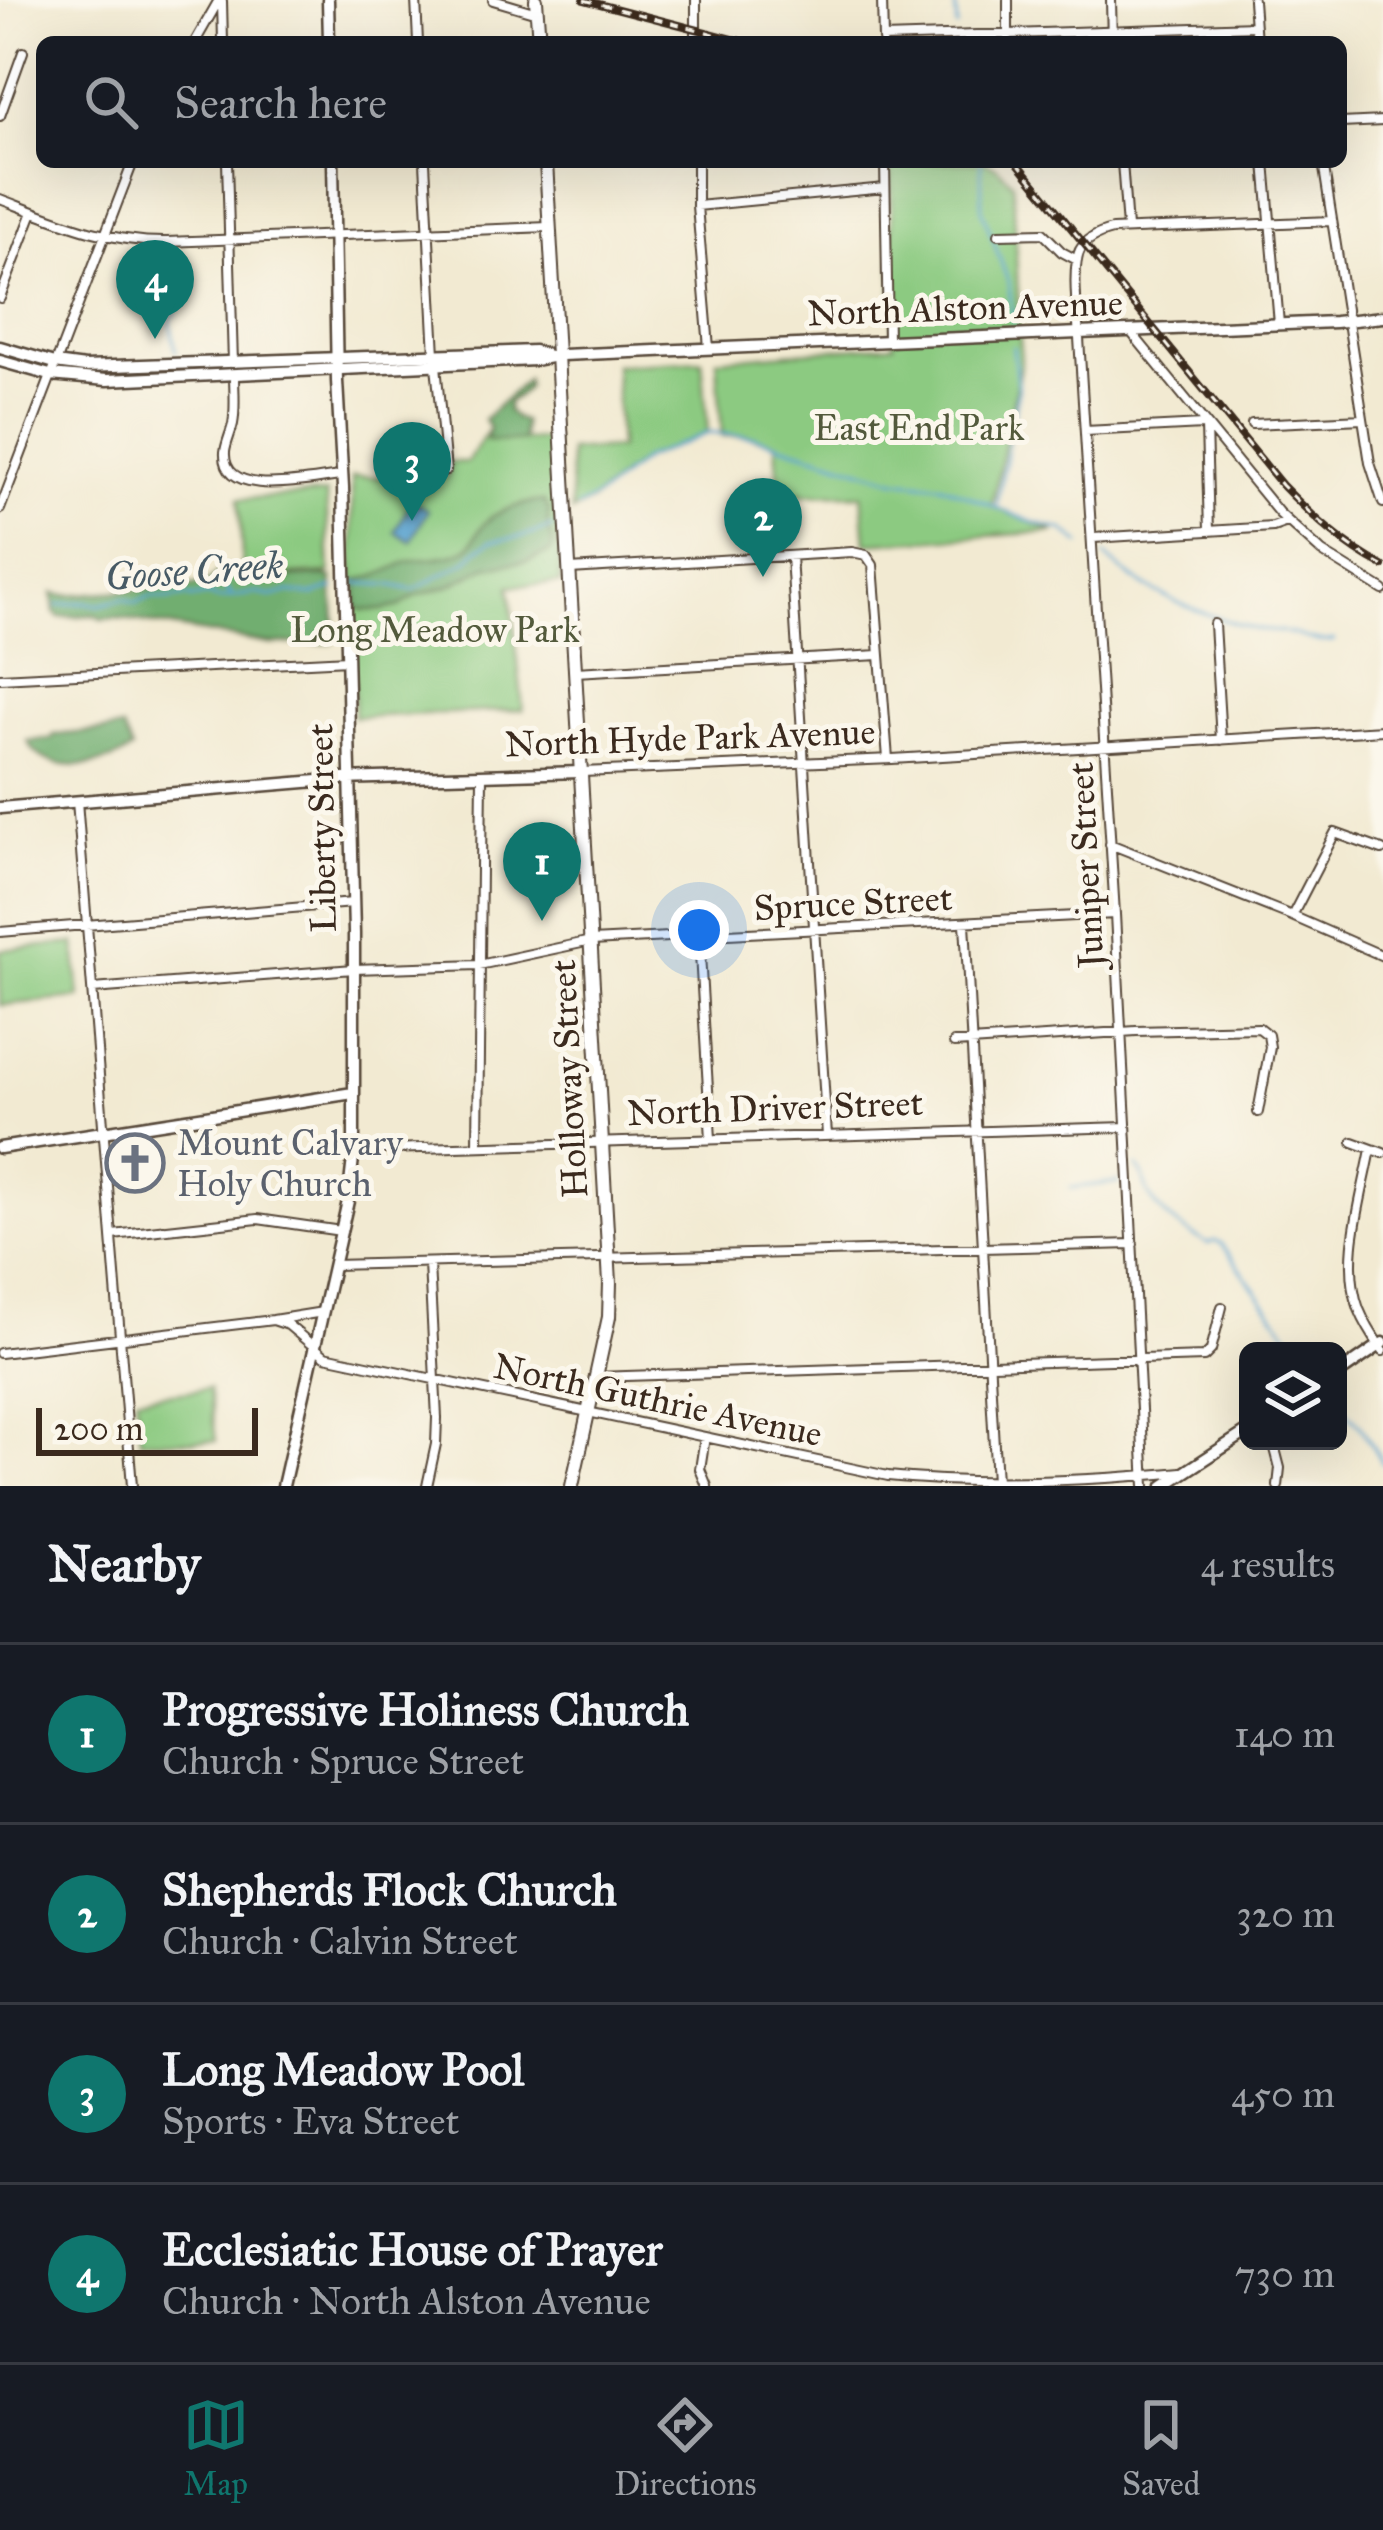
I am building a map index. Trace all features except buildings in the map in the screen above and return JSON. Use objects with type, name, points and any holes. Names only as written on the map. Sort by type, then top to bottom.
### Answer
[{"type":"main road","points":[[536,6],[538,36]]},
{"type":"main road","name":"Holloway Street","points":[[546,168],[553,355],[570,569],[610,1306],[572,1486]]},
{"type":"street","points":[[199,36],[221,0]]},
{"type":"street","points":[[221,0],[223,36]]},
{"type":"street","points":[[328,0],[329,36]]},
{"type":"street","points":[[416,0],[418,36]]},
{"type":"street","points":[[493,0],[536,6]]},
{"type":"street","points":[[696,0],[696,36]]},
{"type":"street","points":[[882,0],[883,36]]},
{"type":"street","points":[[1008,0],[1008,36]]},
{"type":"street","points":[[1111,0],[1112,36]]},
{"type":"street","points":[[1252,0],[1256,36]]},
{"type":"street","points":[[1042,36],[1255,26]]},
{"type":"street","points":[[0,116],[23,52]]},
{"type":"street","points":[[0,71],[14,77]]},
{"type":"street","points":[[1347,123],[1383,121]]},
{"type":"street","points":[[1,501],[131,168]]},
{"type":"street","points":[[227,168],[234,369],[234,417],[225,453],[228,466],[236,476],[257,485],[342,476]]},
{"type":"street","name":"Liberty Street","points":[[283,1486],[334,1265],[353,1150],[353,903],[333,168]]},
{"type":"street","points":[[425,168],[446,471]]},
{"type":"street","points":[[697,168],[709,348]]},
{"type":"street","points":[[885,168],[888,341]]},
{"type":"street","points":[[1122,168],[1127,228],[1332,221]]},
{"type":"street","points":[[1265,168],[1279,324]]},
{"type":"street","points":[[1324,168],[1370,464],[1383,503]]},
{"type":"street","points":[[698,206],[885,188]]},
{"type":"street","points":[[0,199],[104,236],[156,242],[550,227]]},
{"type":"street","points":[[0,298],[33,212]]},
{"type":"street","name":"Juniper Street","points":[[1127,228],[1106,231],[1084,244],[1077,260],[1145,1482]]},
{"type":"street","points":[[999,234],[1042,233],[1077,260]]},
{"type":"street","name":"North Alston Avenue","points":[[0,361],[107,380],[234,369],[535,360],[553,355],[1383,317]]},
{"type":"street","points":[[1130,330],[1287,522],[1336,562],[1383,590]]},
{"type":"street","name":"North Alston Avenue","points":[[0,347],[52,369]]},
{"type":"street","points":[[1252,424],[1363,419]]},
{"type":"street","points":[[1085,431],[1206,425]]},
{"type":"street","points":[[1206,425],[1209,531]]},
{"type":"street","points":[[1093,538],[1273,527],[1287,522]]},
{"type":"street","points":[[570,569],[852,552],[866,555],[873,565],[888,759]]},
{"type":"street","points":[[791,556],[826,1136]]},
{"type":"street","points":[[1214,624],[1221,740]]},
{"type":"street","points":[[575,672],[879,655]]},
{"type":"street","points":[[0,678],[348,660]]},
{"type":"street","name":"North Hyde Park Avenue","points":[[0,808],[350,779],[804,764],[1383,730]]},
{"type":"street","points":[[478,1146],[482,775]]},
{"type":"street","points":[[77,801],[133,1486]]},
{"type":"street","points":[[1292,916],[1335,832],[1382,850]]},
{"type":"street","points":[[1110,844],[1383,956]]},
{"type":"street","points":[[0,932],[353,903]]},
{"type":"street","name":"Spruce Street","points":[[93,989],[354,968],[479,965],[590,941],[1115,914]]},
{"type":"street","points":[[965,923],[996,1481]]},
{"type":"street","points":[[699,937],[711,1139]]},
{"type":"street","points":[[954,1043],[1252,1027],[1264,1030],[1270,1046],[1258,1112]]},
{"type":"street","points":[[0,1148],[353,1093]]},
{"type":"street","name":"North Driver Street","points":[[353,1150],[1126,1127]]},
{"type":"street","points":[[1352,1142],[1383,1153]]},
{"type":"street","points":[[1347,1368],[1382,1347],[1360,1311],[1353,1273],[1371,1149]]},
{"type":"street","points":[[113,1235],[258,1220],[341,1231]]},
{"type":"street","points":[[334,1265],[1133,1244]]},
{"type":"street","points":[[427,1486],[436,1437],[429,1264]]},
{"type":"street","points":[[596,1376],[1195,1358],[1209,1355],[1222,1307]]},
{"type":"street","points":[[0,1353],[323,1312]]},
{"type":"street","name":"North Guthrie Avenue","points":[[273,1321],[288,1325],[325,1356],[913,1480],[1145,1482],[1188,1471]]},
{"type":"street","points":[[705,1436],[700,1469],[707,1486]]},
{"type":"street","points":[[1164,1486],[1239,1437]]},
{"type":"street","points":[[1275,1450],[1278,1486]]},
{"type":"green space","name":"East End Park","points":[[891,168],[998,168],[1013,183],[1021,362],[992,506],[1055,532],[866,543],[862,494],[779,495],[776,443],[722,436],[717,359],[894,344]]},
{"type":"green space","name":"Long Meadow Park","points":[[702,360],[708,433],[645,458],[572,512],[569,451],[619,448],[615,365]]},
{"type":"green space","points":[[526,380],[527,386],[508,402],[507,411],[523,421],[523,441],[487,441],[489,428],[484,419]]},
{"type":"green space","name":"Long Meadow Park","points":[[501,412],[500,441],[553,439],[561,583],[510,586],[523,710],[354,717],[352,477],[447,477],[450,462],[467,462]]},
{"type":"green space","points":[[326,494],[330,573],[243,577],[239,499]]},
{"type":"green space","points":[[543,501],[549,509],[551,552],[486,567],[400,606],[357,607],[358,580],[409,561],[459,553],[494,516]]},
{"type":"green space","points":[[222,568],[230,568],[242,579],[332,578],[333,643],[270,644],[118,618],[59,617],[55,613],[53,593],[200,585]]},
{"type":"green space","points":[[123,729],[132,750],[91,765],[47,760],[28,741],[54,735]]},
{"type":"green space","points":[[75,943],[80,998],[0,1005],[0,950]]},
{"type":"green space","points":[[209,1389],[216,1441],[140,1440],[136,1397]]},
{"type":"water","points":[[412,501],[428,510],[411,541],[395,532]]},
{"type":"waterway","points":[[955,0],[957,28]]},
{"type":"waterway","points":[[981,168],[982,210],[1009,284],[1013,323]]},
{"type":"waterway","points":[[134,251],[168,292],[176,312],[170,321],[176,351]]},
{"type":"waterway","points":[[997,504],[1018,390],[1013,347]]},
{"type":"waterway","name":"Goose Creek","points":[[578,508],[645,458],[708,433],[755,437],[896,480],[942,485],[1063,530],[1081,544]]},
{"type":"waterway","name":"Goose Creek","points":[[354,583],[413,590],[466,562],[491,541],[553,527]]},
{"type":"waterway","name":"Goose Creek","points":[[1105,555],[1154,591],[1192,608],[1255,629],[1334,640]]},
{"type":"waterway","points":[[220,571],[232,595]]},
{"type":"waterway","name":"Goose Creek","points":[[57,605],[99,605],[124,599],[135,603],[152,597],[313,595],[334,588]]},
{"type":"waterway","points":[[1137,1167],[1166,1216],[1208,1244],[1221,1243],[1294,1342]]},
{"type":"waterway","points":[[1071,1188],[1118,1182]]},
{"type":"waterway","points":[[1347,1413],[1383,1464]]},
{"type":"railway","points":[[584,0],[722,36]]},
{"type":"railway","points":[[1022,168],[1282,485],[1329,530],[1383,566]]},
{"type":"place","name":"Ecclesiatic House of Prayer","points":[[155,339]]},
{"type":"place","name":"Long Meadow Pool","points":[[412,521]]},
{"type":"place","name":"Shepherds Flock Church","points":[[763,577]]},
{"type":"place","name":"Progressive Holiness Church","points":[[542,921]]},
{"type":"place","name":"Mount Calvary Holy Church","points":[[135,1163]]}]
